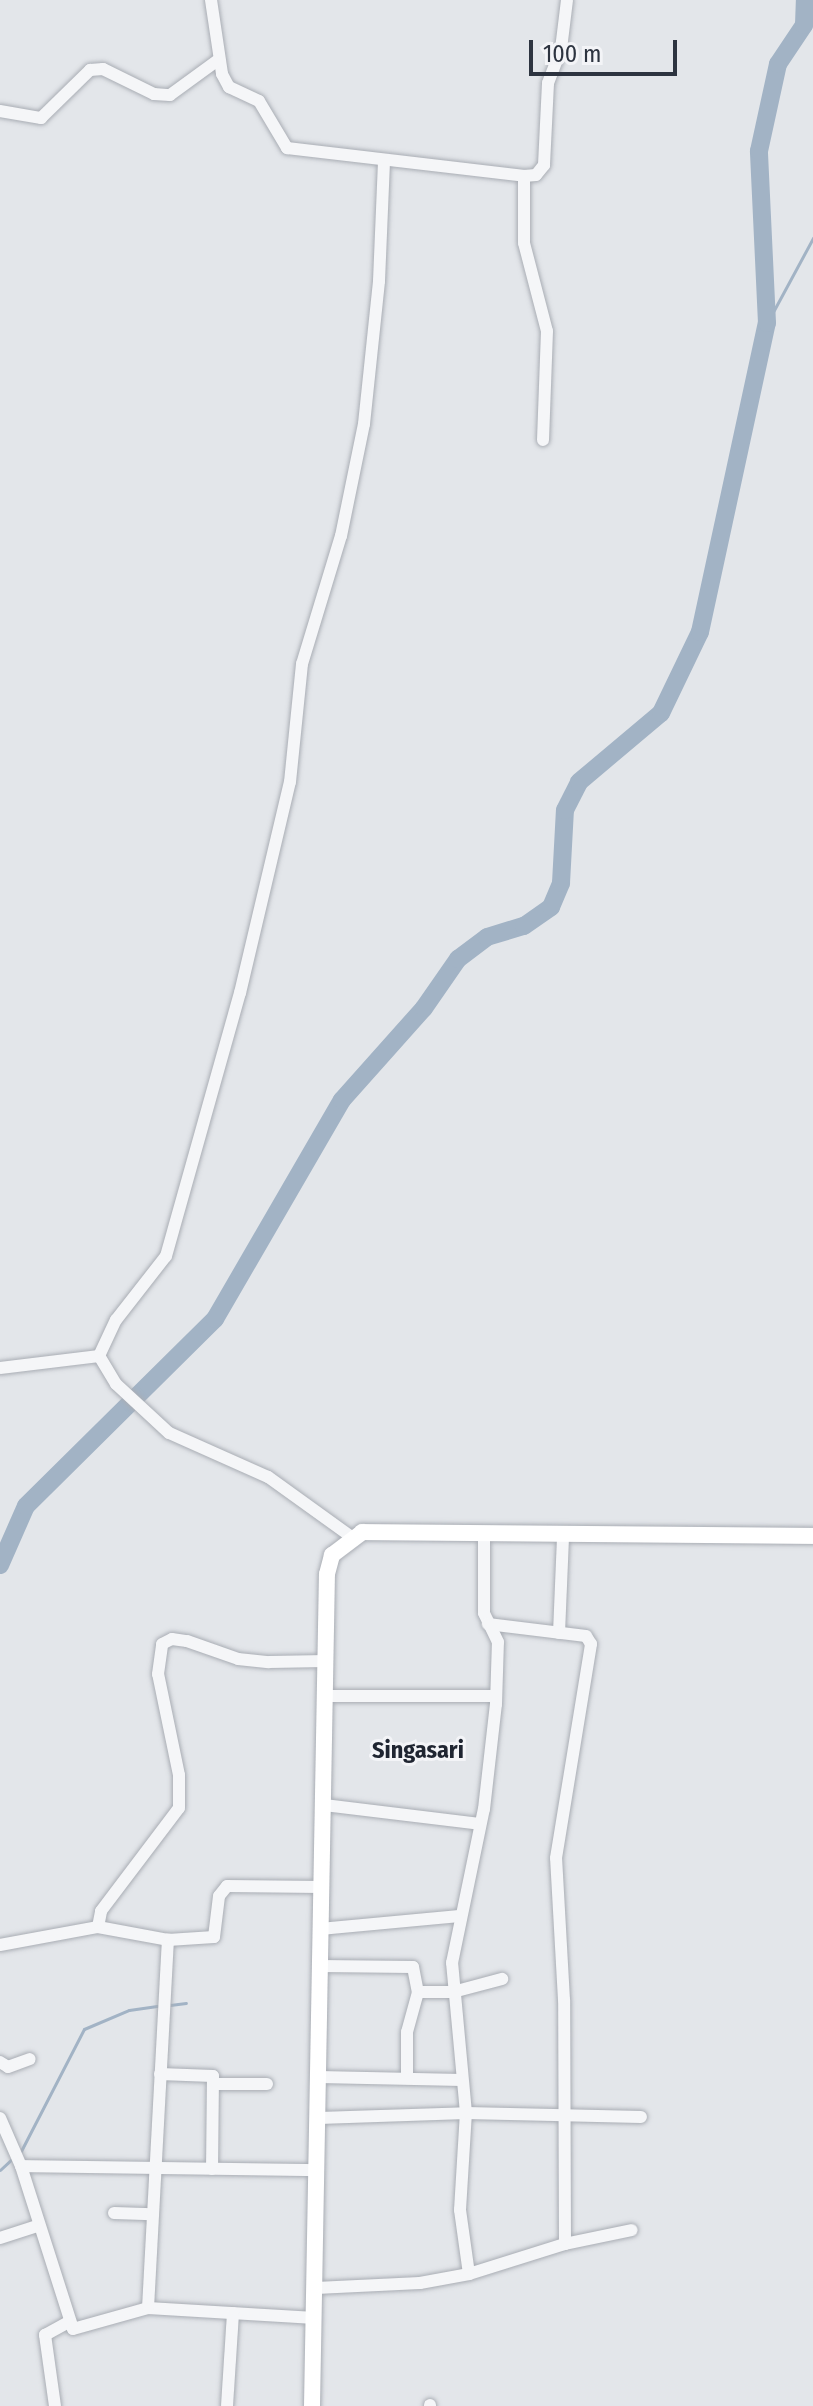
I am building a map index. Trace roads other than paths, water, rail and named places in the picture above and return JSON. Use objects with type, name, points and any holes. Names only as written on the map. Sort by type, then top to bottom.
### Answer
[{"type":"street","points":[[211,0],[218,60],[229,87],[259,101],[287,148],[524,176],[536,175],[544,165],[548,83],[561,49],[567,0]]},
{"type":"street","points":[[0,111],[41,118],[90,70],[103,69],[154,94],[170,95],[218,60]]},
{"type":"street","points":[[99,1356],[116,1320],[166,1256],[240,993],[290,782],[302,664],[341,536],[364,424],[379,281],[384,161]]},
{"type":"street","points":[[524,176],[524,243],[547,331],[543,440]]},
{"type":"street","points":[[0,1368],[99,1356]]},
{"type":"street","points":[[99,1356],[116,1384],[154,1421],[191,1447],[239,1460],[277,1482],[353,1538]]},
{"type":"street","points":[[312,2406],[328,1563],[362,1532],[563,1538],[813,1536]]},
{"type":"street","points":[[469,2274],[460,2210],[466,2113],[453,1992],[459,1916],[480,1824],[496,1696],[498,1642],[488,1624],[484,1534]]},
{"type":"street","points":[[559,1633],[563,1538]]},
{"type":"street","points":[[488,1624],[586,1636],[591,1644],[556,1858],[564,2000],[565,2244]]},
{"type":"street","points":[[98,1927],[101,1911],[179,1808],[179,1775],[158,1674],[162,1644],[172,1639],[187,1641],[238,1659],[326,1661]]},
{"type":"street","points":[[325,1696],[496,1696]]},
{"type":"street","points":[[324,1805],[480,1824]]},
{"type":"street","points":[[0,1945],[98,1927],[168,1940],[214,1937],[219,1896],[227,1886],[321,1887]]},
{"type":"street","points":[[320,1929],[459,1916]]},
{"type":"street","points":[[148,2308],[168,1940]]},
{"type":"street","points":[[320,1966],[413,1967],[418,1992],[407,2032],[407,2077]]},
{"type":"street","points":[[418,1992],[453,1992],[502,1979]]},
{"type":"street","points":[[0,2062],[8,2067],[30,2059]]},
{"type":"street","points":[[160,2074],[211,2075],[215,2084],[212,2169]]},
{"type":"street","points":[[319,2077],[462,2080]]},
{"type":"street","points":[[215,2084],[267,2084]]},
{"type":"street","points":[[319,2118],[466,2113],[641,2117]]},
{"type":"street","points":[[0,2118],[17,2156],[67,2323],[77,2329],[148,2308],[315,2318]]},
{"type":"street","points":[[17,2156],[154,2167],[317,2170]]},
{"type":"street","points":[[114,2213],[152,2214]]},
{"type":"street","points":[[0,2238],[37,2226]]},
{"type":"street","points":[[316,2288],[420,2283],[469,2274],[565,2244],[632,2230]]},
{"type":"street","points":[[227,2406],[233,2313]]},
{"type":"street","points":[[55,2406],[45,2335],[67,2323]]},
{"type":"waterway","points":[[0,1565],[26,1506],[215,1319],[342,1100],[424,1008],[458,959],[487,937],[524,926],[551,907],[561,883],[565,810],[579,782],[661,713],[700,632],[767,323],[759,151],[778,64],[804,25],[805,0]]},
{"type":"waterway","points":[[767,323],[813,238]]},
{"type":"waterway","points":[[170,2005],[186,2003]]},
{"type":"waterway","points":[[21,2151],[84,2029],[129,2010],[159,2006]]},
{"type":"waterway","points":[[0,2170],[12,2159]]},
{"type":"district","name":"Singasari","points":[[418,1751]]}]
